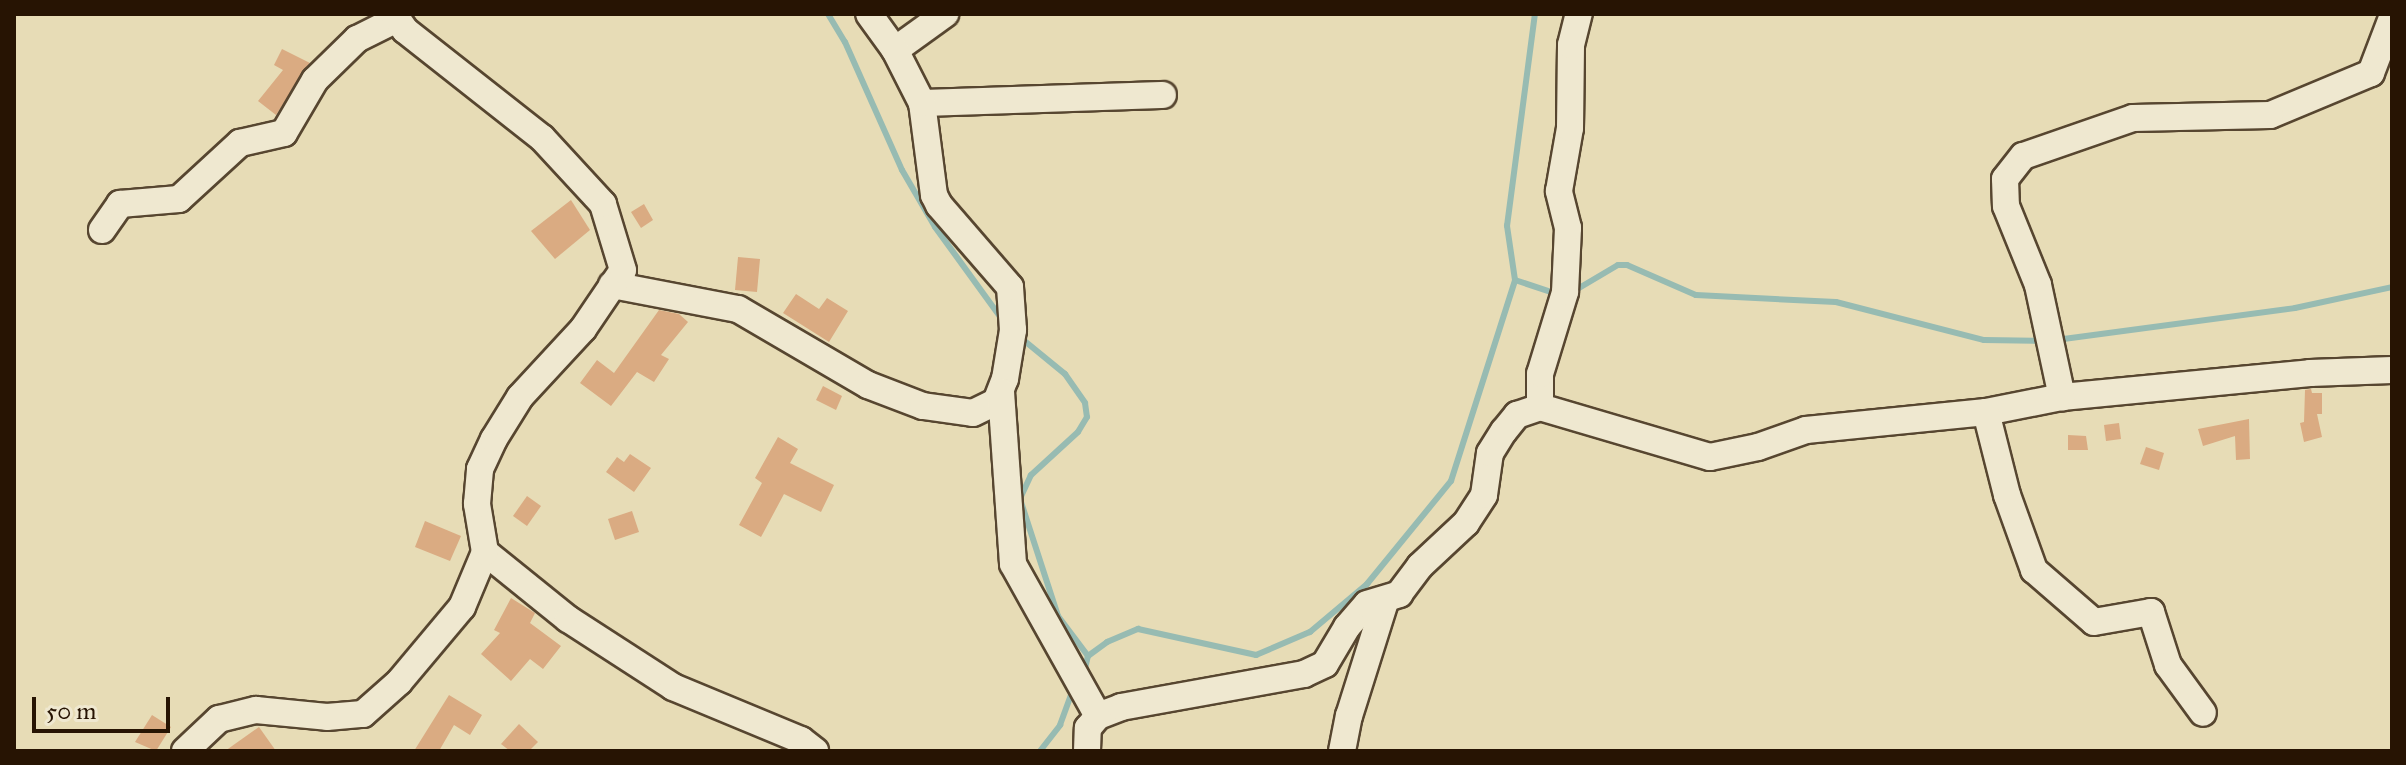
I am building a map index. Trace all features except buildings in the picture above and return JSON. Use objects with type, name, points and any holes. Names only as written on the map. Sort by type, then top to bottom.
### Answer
[{"type":"street","points":[[869,14],[895,50],[922,103],[934,195],[974,250],[1010,287],[1014,320],[1001,392],[1013,564],[1098,716]]},
{"type":"street","points":[[895,50],[945,14]]},
{"type":"street","points":[[1540,407],[1540,374],[1565,296],[1568,228],[1559,191],[1570,128],[1571,45],[1579,14]]},
{"type":"street","points":[[102,230],[120,204],[179,199],[240,143],[284,133],[315,80],[357,39],[396,16],[405,30],[542,138],[603,204],[623,270],[583,329],[520,397],[494,439],[480,469],[477,504],[485,552],[462,607],[399,682],[363,714],[327,717],[256,710],[219,719],[185,751]]},
{"type":"street","points":[[2062,397],[2038,285],[2006,206],[2005,179],[2023,156],[2133,118],[2270,115],[2371,73],[2392,18]]},
{"type":"street","points":[[922,103],[1163,95]]},
{"type":"street","points":[[612,285],[738,309],[868,385],[923,406],[973,413],[989,407],[1001,392]]},
{"type":"street","points":[[1087,751],[1088,728],[1098,716],[1121,707],[1304,674],[1325,664],[1347,627],[1367,604],[1399,594],[1420,566],[1466,523],[1484,495],[1490,453],[1504,431],[1517,415],[1540,407],[1710,457],[1758,447],[1806,430],[1986,412],[2062,397],[2310,373],[2392,370]]},
{"type":"street","points":[[1986,412],[2007,495],[2034,570],[2094,622],[2151,612],[2168,665],[2203,713]]},
{"type":"street","points":[[485,552],[568,619],[673,687],[801,740],[815,751]]},
{"type":"street","points":[[1342,751],[1349,716],[1386,599]]},
{"type":"waterway","points":[[828,14],[845,42],[902,170],[935,227],[1004,322]]},
{"type":"waterway","points":[[1084,673],[1088,656],[1107,642],[1138,629],[1256,655],[1310,632],[1367,584],[1451,481],[1515,280],[1507,226],[1535,14]]},
{"type":"waterway","points":[[1574,291],[1618,265],[1627,265],[1696,295],[1836,302],[1984,340],[2044,341]]},
{"type":"waterway","points":[[1515,280],[1557,294]]},
{"type":"waterway","points":[[2056,340],[2295,308],[2392,287]]},
{"type":"waterway","points":[[1021,338],[1065,374],[1085,403],[1087,417],[1078,432],[1031,475],[1020,499],[1058,616],[1088,656]]},
{"type":"waterway","points":[[1040,751],[1060,725],[1071,695]]}]
